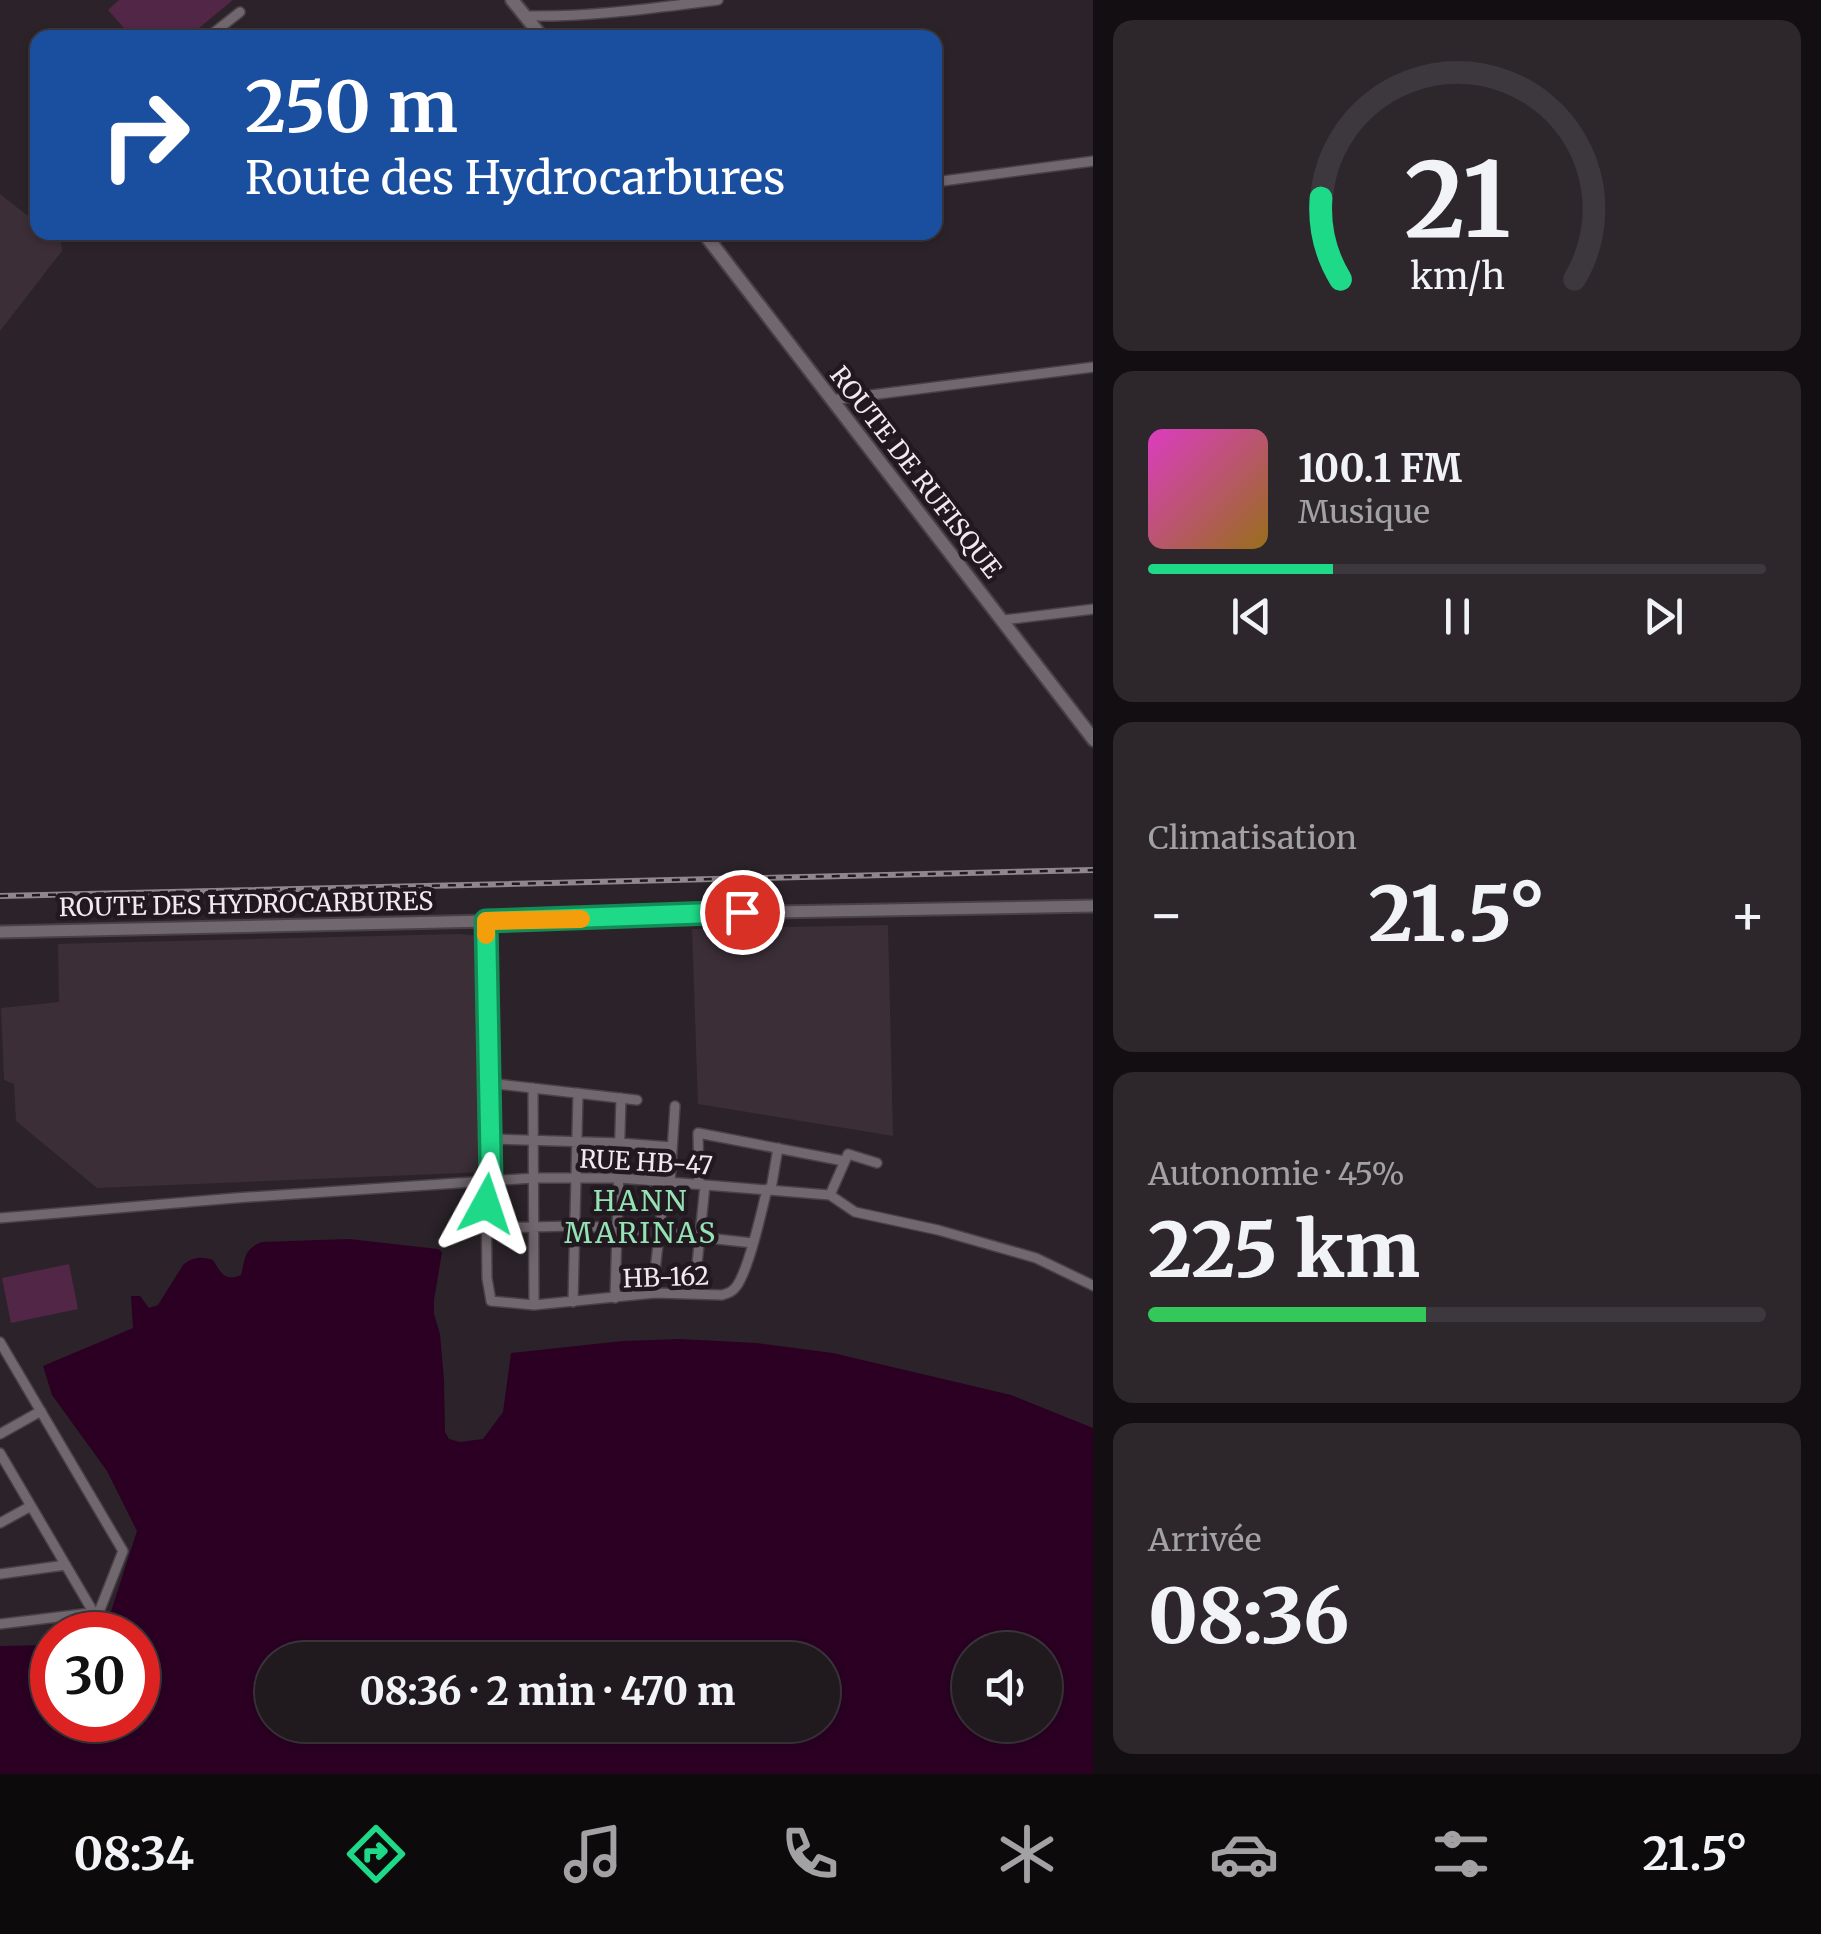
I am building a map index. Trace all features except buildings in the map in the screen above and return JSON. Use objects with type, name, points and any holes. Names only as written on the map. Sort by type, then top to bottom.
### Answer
[{"type":"main road","points":[[512,0],[537,30]]},
{"type":"main road","name":"ROUTE DE RUFISQUE","points":[[709,240],[1093,739]]},
{"type":"street","points":[[526,16],[563,17],[718,0]]},
{"type":"street","points":[[217,30],[240,12]]},
{"type":"street","points":[[942,181],[1093,161]]},
{"type":"street","points":[[832,400],[1093,368]]},
{"type":"street","points":[[1003,620],[1093,609]]},
{"type":"street","name":"ROUTE DES HYDROCARBURES","points":[[0,932],[1093,906]]},
{"type":"street","points":[[486,921],[490,1139],[487,1228],[617,1228],[753,1244]]},
{"type":"street","points":[[489,1083],[637,1100]]},
{"type":"street","points":[[534,1088],[534,1305]]},
{"type":"street","points":[[573,1302],[578,1093]]},
{"type":"street","points":[[615,1298],[621,1098]]},
{"type":"street","points":[[655,1293],[658,1231],[668,1182],[674,1106]]},
{"type":"street","points":[[694,1294],[702,1184],[698,1133],[876,1163]]},
{"type":"street","points":[[490,1139],[672,1147]]},
{"type":"street","name":"HB-162","points":[[487,1228],[491,1302],[534,1305],[655,1293],[722,1295],[734,1290],[741,1279],[778,1148]]},
{"type":"street","points":[[830,1195],[846,1157]]},
{"type":"street","name":"RUE HB-47","points":[[0,1218],[489,1180],[618,1178],[830,1195],[855,1212],[1036,1258],[1093,1286]]},
{"type":"street","points":[[0,1342],[123,1552],[98,1612]]},
{"type":"street","points":[[0,1434],[41,1411]]},
{"type":"street","points":[[1,1456],[93,1612]]},
{"type":"street","points":[[0,1523],[31,1506]]},
{"type":"street","points":[[0,1574],[66,1564]]},
{"type":"street","points":[[0,1624],[30,1621]]},
{"type":"shaded area","points":[[119,0],[233,0],[197,30],[126,30],[108,10]]},
{"type":"shaded area","points":[[0,194],[30,218],[30,240],[61,240],[62,251],[0,331]]},
{"type":"shaded area","points":[[888,925],[893,1136],[698,1104],[692,929]]},
{"type":"shaded area","points":[[481,936],[485,1172],[97,1188],[16,1121],[14,1084],[4,1080],[1,1008],[59,1002],[58,944]]},
{"type":"shaded area","points":[[349,1239],[442,1252],[434,1314],[440,1334],[445,1432],[449,1439],[460,1442],[483,1439],[503,1412],[511,1353],[680,1339],[757,1343],[833,1353],[1011,1395],[1093,1428],[1093,1774],[0,1774],[0,1646],[30,1645],[30,1742],[160,1742],[160,1612],[111,1612],[137,1531],[107,1471],[52,1395],[43,1366],[133,1328],[131,1296],[140,1296],[149,1308],[158,1305],[190,1260],[213,1260],[224,1275],[236,1277],[241,1275],[248,1252],[255,1245]]},
{"type":"shaded area","points":[[69,1264],[78,1309],[11,1323],[2,1278]]},
{"type":"railway","points":[[0,896],[1093,870]]},
{"type":"slow traffic","points":[[486,935],[486,921],[581,919]]},
{"type":"district","name":"HANN MARINAS","points":[[641,1217]]},
{"type":"route","points":[[486,1204],[486,1180],[491,1180],[486,921],[742,912]]}]
